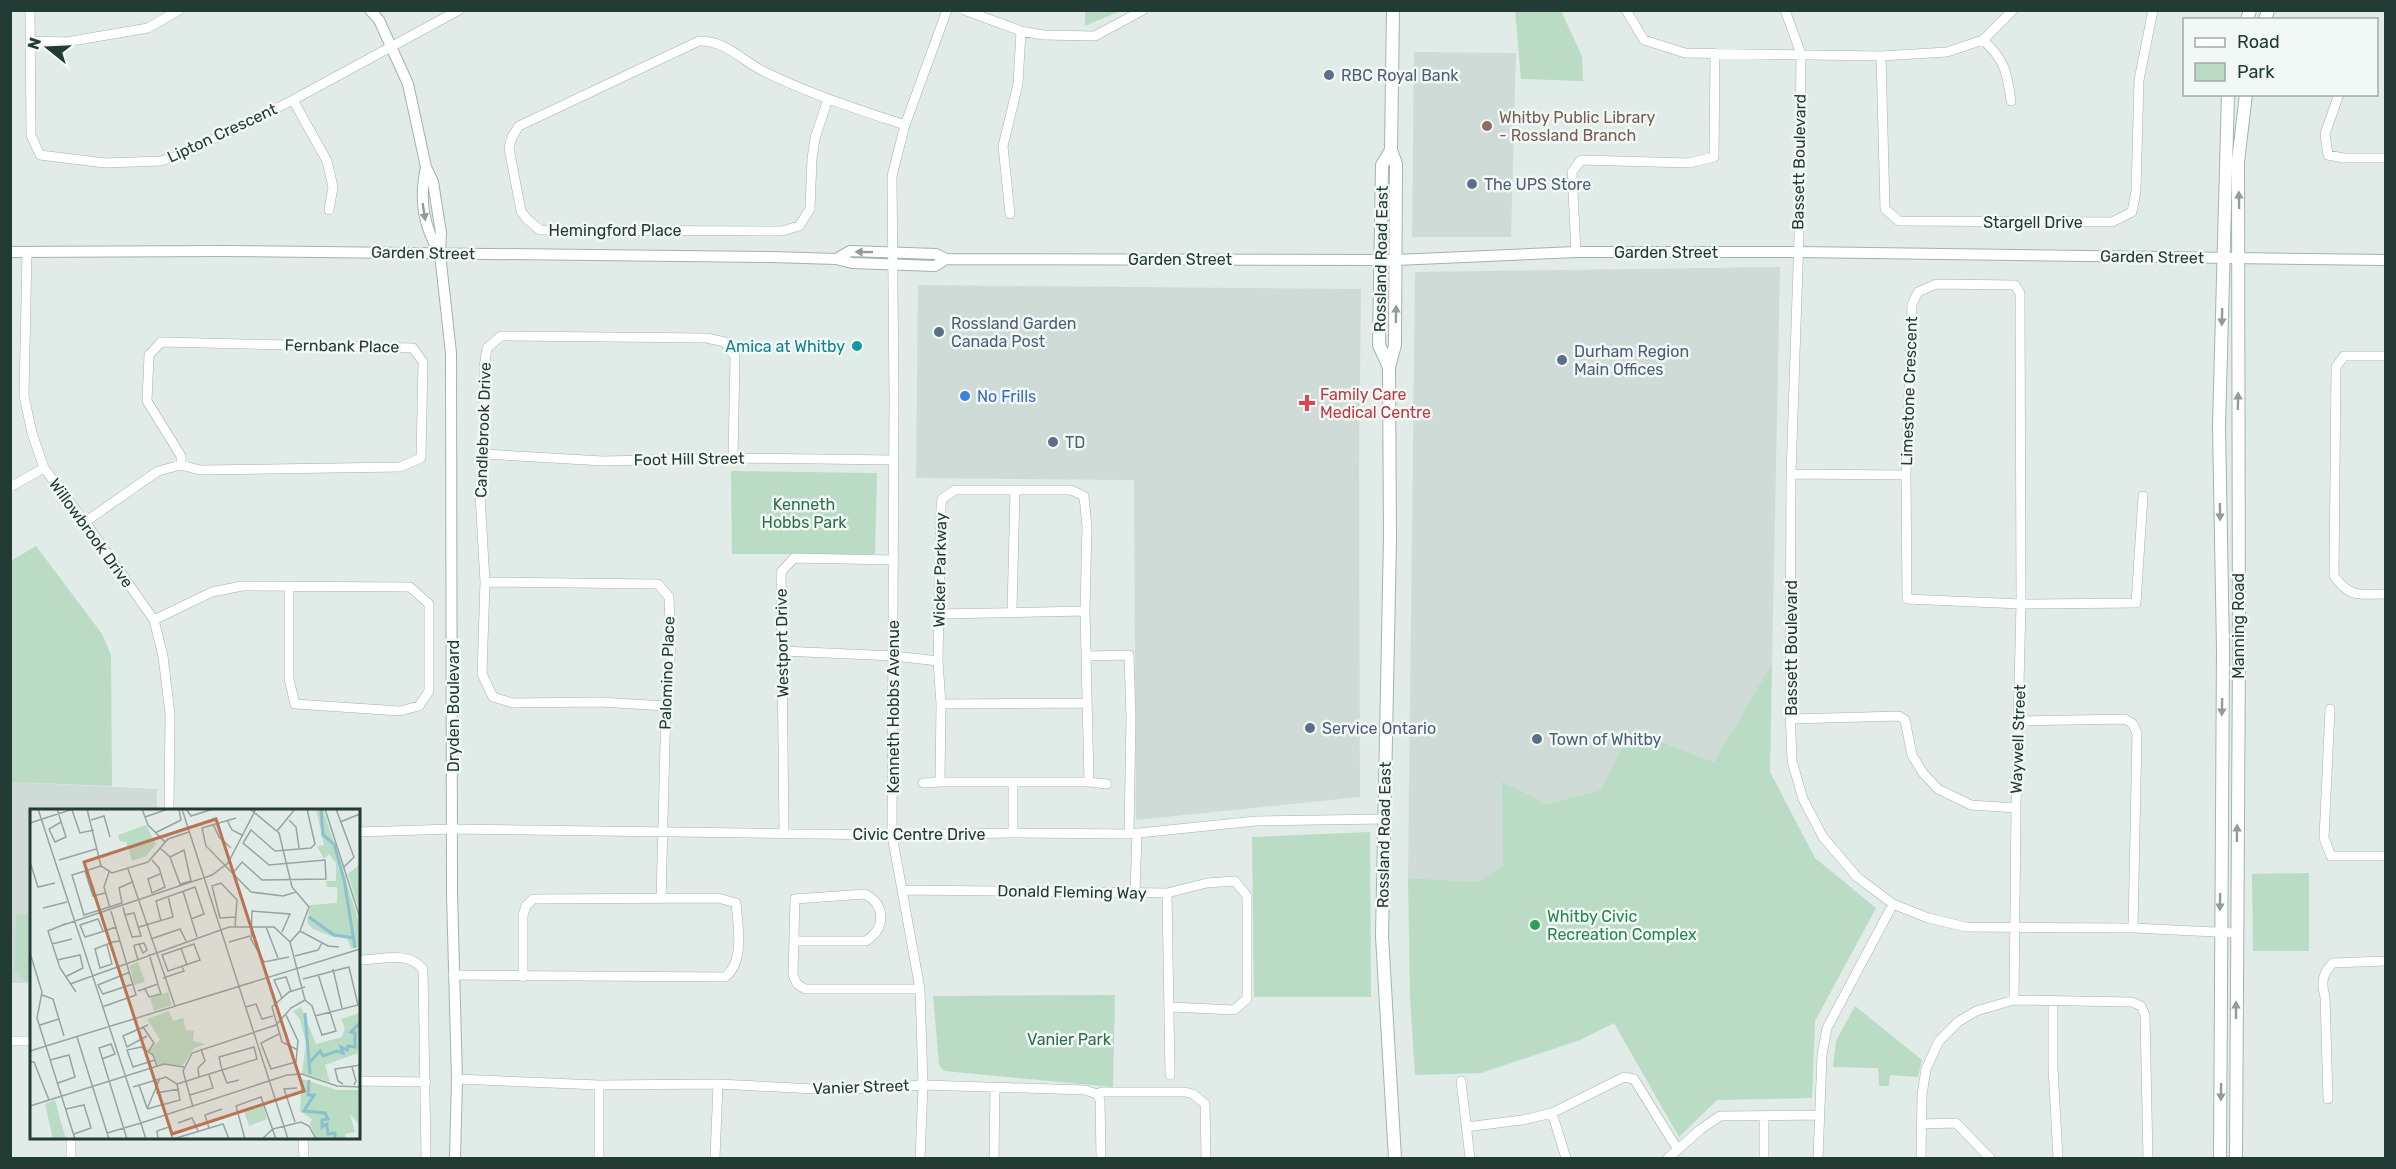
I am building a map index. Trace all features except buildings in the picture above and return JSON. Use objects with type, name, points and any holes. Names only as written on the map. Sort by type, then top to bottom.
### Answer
[{"type":"main road","name":"Rossland Road East","points":[[1393,10],[1391,150],[1396,164],[1395,345],[1389,367],[1390,538],[1382,936],[1395,1158]]},
{"type":"main road","name":"Manning Road","points":[[2220,1158],[2223,649],[2219,426],[2228,96]]},
{"type":"main road","name":"Manning Road","points":[[2236,1158],[2238,162],[2246,96]]},
{"type":"main road","name":"Rossland Road East","points":[[1389,367],[1379,345],[1382,165],[1391,150]]},
{"type":"street","name":"Lipton Crescent","points":[[30,10],[31,135],[40,155],[105,163],[161,161],[183,154],[293,100],[459,10]]},
{"type":"street","points":[[30,41],[66,42],[148,28],[179,10]]},
{"type":"street","name":"Dryden Boulevard","points":[[370,10],[379,20],[408,84],[426,167],[433,182],[440,223],[440,254],[451,353],[453,975],[457,1079],[455,1158]]},
{"type":"street","points":[[893,258],[892,176],[905,126],[946,10]]},
{"type":"street","points":[[964,10],[1021,31],[1042,35],[1095,36],[1143,10]]},
{"type":"street","points":[[1626,10],[1644,40],[1685,52],[1881,56],[1947,52],[1983,40],[2013,10]]},
{"type":"street","name":"Bassett Boulevard","points":[[1785,10],[1801,54],[1791,474],[1791,719],[1792,761],[1803,798],[1823,837],[1857,877],[1893,904],[1928,918],[1966,927],[2133,928],[2236,933]]},
{"type":"street","name":"Stargell Drive","points":[[1881,56],[1885,209],[1899,221],[2112,222],[2132,212],[2136,190],[2139,80],[2153,10]]},
{"type":"street","points":[[1010,214],[1003,146],[1018,84],[1021,31]]},
{"type":"street","name":"Hemingford Place","points":[[828,99],[815,138],[810,208],[799,226],[783,231],[540,230],[521,211],[509,148],[512,137],[519,126],[699,40],[711,40],[725,46],[762,71],[828,99],[905,126]]},
{"type":"street","points":[[1983,40],[1999,55],[2008,78],[2011,101]]},
{"type":"street","points":[[1576,252],[1572,172],[1581,160],[1689,163],[1714,157],[1715,53]]},
{"type":"street","points":[[2337,96],[2325,134],[2328,154],[2343,158],[2385,158]]},
{"type":"street","points":[[293,100],[327,161],[333,188],[329,210]]},
{"type":"street","name":"Garden Street","points":[[10,252],[222,251],[836,259],[850,251],[893,258],[936,254],[946,259],[1396,260],[1576,252],[1798,252],[2385,260]]},
{"type":"street","name":"Willowbrook Drive","points":[[27,252],[24,396],[32,433],[44,468],[154,620],[163,656],[170,714],[169,809]]},
{"type":"street","name":"Kenneth Hobbs Avenue","points":[[893,258],[892,835],[920,989],[923,1085],[920,1158]]},
{"type":"street","name":"Limestone Crescent","points":[[2021,479],[2020,293],[2014,285],[1936,284],[1918,292],[1912,303],[1906,475],[1907,599],[2021,604]]},
{"type":"street","name":"Candlebrook Drive","points":[[666,706],[600,702],[513,703],[493,697],[482,674],[485,582],[480,495],[484,454],[484,367],[487,348],[501,336],[706,338],[725,342],[735,357],[733,458]]},
{"type":"street","name":"Fernbank Place","points":[[85,522],[158,471],[181,465],[200,470],[400,467],[421,458],[423,362],[413,348],[161,342],[149,355],[147,401],[181,456],[181,465]]},
{"type":"street","points":[[2385,356],[2344,356],[2336,367],[2334,576],[2344,590],[2351,594],[2385,594]]},
{"type":"street","name":"Foot Hill Street","points":[[484,454],[603,461],[733,458],[893,460]]},
{"type":"street","points":[[10,487],[44,468]]},
{"type":"street","points":[[1791,474],[1906,475]]},
{"type":"street","name":"Waywell Street","points":[[2014,1000],[2016,807],[2020,721],[2021,479]]},
{"type":"street","name":"Wicker Parkway","points":[[940,782],[941,704],[938,661],[942,499],[954,490],[1071,490],[1084,496],[1087,527],[1085,611],[1088,656],[1086,703],[1089,782]]},
{"type":"street","points":[[1012,611],[1015,490]]},
{"type":"street","points":[[2021,604],[2136,603],[2143,496]]},
{"type":"street","name":"Westport Drive","points":[[784,833],[781,572],[794,558],[894,560]]},
{"type":"street","name":"Palomino Place","points":[[485,582],[658,584],[669,597],[670,648],[666,706],[661,899]]},
{"type":"street","points":[[154,620],[212,592],[242,586],[410,587],[429,604],[429,691],[419,706],[400,711],[295,704],[289,679],[289,588]]},
{"type":"street","points":[[939,614],[1085,611]]},
{"type":"street","points":[[782,651],[894,656],[938,661]]},
{"type":"street","points":[[1088,656],[1129,655],[1135,892]]},
{"type":"street","points":[[941,704],[1086,703]]},
{"type":"street","points":[[2330,710],[2324,838],[2331,855],[2385,856]]},
{"type":"street","points":[[1791,719],[1899,716],[1905,720],[1912,755],[1923,773],[1938,789],[1971,805],[2016,807]]},
{"type":"street","points":[[2020,721],[2125,719],[2133,724],[2137,734],[2133,928]]},
{"type":"street","points":[[923,783],[1089,782],[1107,784]]},
{"type":"street","points":[[1012,833],[1013,783]]},
{"type":"street","name":"Civic Centre Drive","points":[[360,832],[453,828],[892,835],[1133,834],[1256,821],[1385,819]]},
{"type":"street","points":[[1167,893],[1207,883],[1235,880],[1247,896],[1247,999],[1234,1010],[1171,1007]]},
{"type":"street","name":"Donald Fleming Way","points":[[903,890],[1167,893],[1171,1007],[1170,1075]]},
{"type":"street","points":[[794,941],[866,941],[875,935],[879,926],[880,906],[865,894],[795,899],[793,975],[797,984],[805,989],[920,989]]},
{"type":"street","points":[[453,975],[523,977],[725,977],[732,972],[738,953],[736,903],[718,898],[533,899],[526,906],[523,915],[523,977]]},
{"type":"street","points":[[1818,1158],[1822,1055],[1827,1029],[1893,904]]},
{"type":"street","points":[[360,960],[405,957],[416,961],[423,969],[426,1158]]},
{"type":"street","points":[[2328,1099],[2325,998],[2321,983],[2326,970],[2333,963],[2385,961]]},
{"type":"street","points":[[1921,1158],[1923,1083],[1926,1069],[1939,1041],[1958,1022],[1976,1011],[2014,1000],[2054,1000],[2132,1002],[2141,1006],[2145,1015],[2147,1045],[2148,1158]]},
{"type":"street","points":[[2054,1000],[2053,1068],[2058,1158]]},
{"type":"street","points":[[10,1041],[30,1041]]},
{"type":"street","points":[[1466,1127],[1522,1120],[1552,1113],[1624,1077],[1634,1078],[1678,1150]]},
{"type":"street","name":"Vanier Street","points":[[457,1079],[599,1085],[718,1084],[834,1090],[923,1085],[1085,1090],[1097,1094],[1102,1092],[1185,1092],[1193,1094],[1205,1104],[1206,1158]]},
{"type":"street","points":[[360,1081],[426,1082]]},
{"type":"street","points":[[1461,1082],[1470,1158]]},
{"type":"street","points":[[715,1158],[718,1084]]},
{"type":"street","points":[[599,1085],[599,1158]]},
{"type":"street","points":[[994,1158],[995,1088]]},
{"type":"street","points":[[1097,1094],[1100,1100],[1101,1158]]},
{"type":"street","points":[[1552,1113],[1566,1158]]},
{"type":"street","points":[[1668,1158],[1701,1129],[1720,1116],[1819,1115]]},
{"type":"street","points":[[1764,1116],[1764,1158]]},
{"type":"street","points":[[1922,1124],[1956,1123],[1990,1158]]},
{"type":"street","points":[[71,1139],[71,1158]]},
{"type":"street","points":[[303,1139],[304,1158]]},
{"type":"shaded area","points":[[1414,52],[1516,53],[1511,237],[1412,237]]},
{"type":"shaded area","points":[[1780,267],[1772,663],[1714,762],[1630,730],[1601,790],[1547,804],[1502,783],[1504,866],[1478,882],[1408,878],[1415,272]]},
{"type":"shaded area","points":[[918,285],[1361,289],[1360,797],[1136,820],[1134,480],[916,478]]},
{"type":"shaded area","points":[[11,782],[157,789],[157,809],[30,809],[30,983],[11,983]]},
{"type":"green space","points":[[1085,10],[1120,11],[1085,26]]},
{"type":"green space","points":[[1515,11],[1561,11],[1582,56],[1583,81],[1521,79]]},
{"type":"green space","name":"Kenneth Hobbs Park","points":[[731,471],[877,473],[875,554],[732,554]]},
{"type":"green space","points":[[36,546],[102,634],[111,655],[112,786],[11,782],[11,561]]},
{"type":"green space","points":[[1772,663],[1770,772],[1815,858],[1876,908],[1815,1021],[1812,1098],[1717,1100],[1679,1137],[1614,1023],[1580,1040],[1481,1073],[1415,1075],[1410,997],[1408,878],[1478,882],[1503,866],[1502,782],[1547,804],[1601,790],[1630,730],[1714,762]]},
{"type":"green space","points":[[1370,832],[1371,997],[1254,997],[1252,837]]},
{"type":"green space","points":[[2309,873],[2309,951],[2253,951],[2252,874]]},
{"type":"green space","points":[[16,914],[30,915],[30,981],[24,981],[15,971]]},
{"type":"green space","name":"Vanier Park","points":[[1115,995],[1113,1087],[944,1071],[939,1065],[933,996]]},
{"type":"green space","points":[[1855,1006],[1922,1060],[1918,1077],[1890,1075],[1889,1086],[1879,1086],[1878,1068],[1833,1067],[1836,1041]]},
{"type":"place","name":"RBC Royal Bank","points":[[1329,75]]},
{"type":"place","name":"Whitby Public Library - Rossland Branch","points":[[1487,126]]},
{"type":"place","name":"The UPS Store","points":[[1472,184]]},
{"type":"place","name":"Rossland Garden Canada Post","points":[[939,332]]},
{"type":"place","name":"Amica at Whitby","points":[[857,346]]},
{"type":"place","name":"Durham Region Main Offices","points":[[1562,360]]},
{"type":"place","name":"No Frills","points":[[965,396]]},
{"type":"place","name":"Family Care Medical Centre","points":[[1307,403]]},
{"type":"place","name":"TD","points":[[1053,442]]},
{"type":"place","name":"Service Ontario","points":[[1310,728]]},
{"type":"place","name":"Town of Whitby","points":[[1537,739]]},
{"type":"place","name":"Whitby Civic Recreation Complex","points":[[1535,925]]}]
